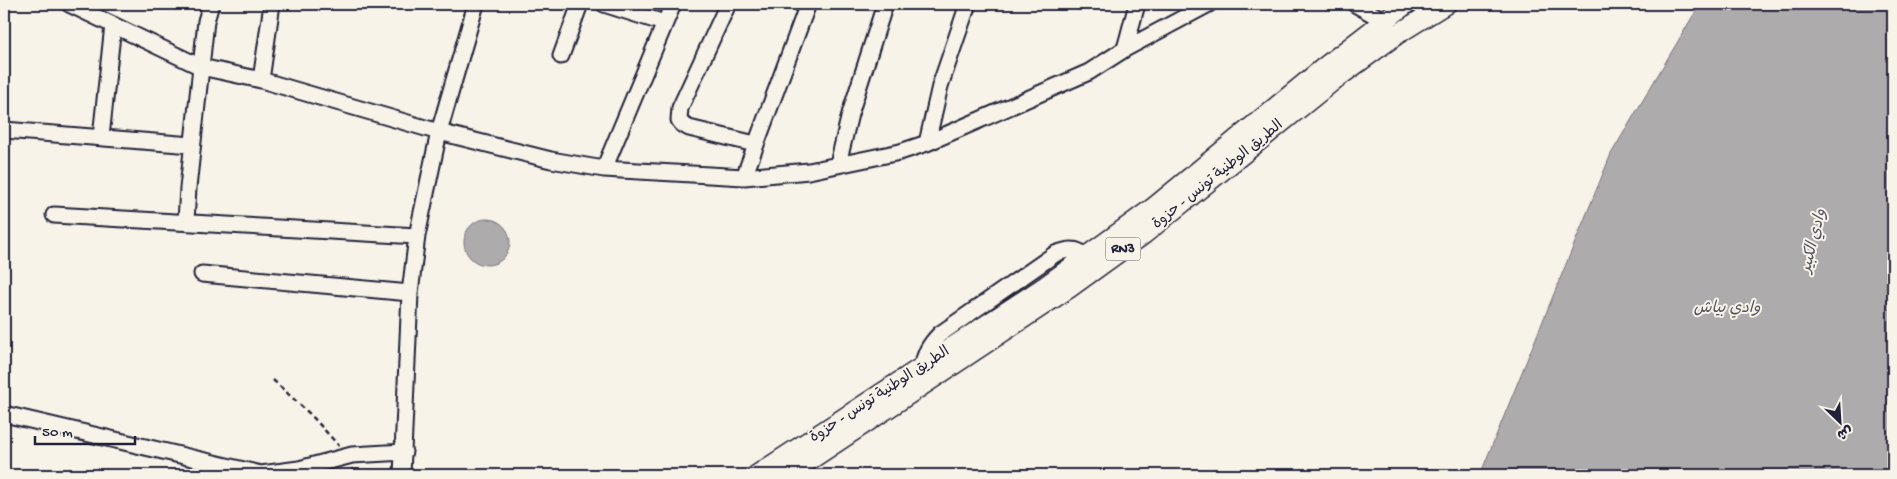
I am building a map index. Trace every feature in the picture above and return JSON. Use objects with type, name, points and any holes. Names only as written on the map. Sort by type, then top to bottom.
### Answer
[{"type":"main road","name":"الطريق الوطنية تونس - حزوة","points":[[757,475],[869,412],[1069,288],[1091,262],[1153,208],[1299,87],[1406,4]]},
{"type":"main road","name":"الطريق الوطنية تونس - حزوة","points":[[787,475],[869,412],[922,368],[1044,288],[1144,234],[1334,80],[1396,35],[1446,4]]},
{"type":"street","points":[[69,4],[201,67],[262,80],[439,132],[550,160],[604,169],[744,178],[809,171],[900,152],[928,143],[1089,72],[1125,49],[1209,4]]},
{"type":"street","points":[[101,137],[107,22],[105,4]]},
{"type":"street","points":[[186,222],[192,144],[206,21],[211,4]]},
{"type":"street","points":[[262,80],[272,4]]},
{"type":"street","points":[[402,475],[410,294],[417,236],[439,132],[474,4]]},
{"type":"street","points":[[561,56],[580,4]]},
{"type":"street","points":[[604,4],[664,23]]},
{"type":"street","points":[[604,169],[673,4]]},
{"type":"street","points":[[728,4],[680,108],[679,120],[689,128],[755,144]]},
{"type":"street","points":[[744,178],[808,4]]},
{"type":"street","points":[[838,164],[848,122],[885,4]]},
{"type":"street","points":[[928,143],[940,86],[968,4]]},
{"type":"street","points":[[1125,49],[1137,4]]},
{"type":"street","points":[[1355,4],[1383,20],[1396,35]]},
{"type":"street","points":[[4,130],[192,144]]},
{"type":"street","points":[[54,215],[417,236]]},
{"type":"street","points":[[202,274],[410,294]]},
{"type":"street","points":[[4,414],[261,474],[299,469],[346,456],[404,452]]},
{"type":"path","points":[[273,380],[333,437],[346,456],[355,475]]},
{"type":"water","name":"وادي بياش","points":[[1700,4],[1893,4],[1893,475],[1480,475],[1611,154]]},
{"type":"water","points":[[492,219],[504,225],[509,233],[509,251],[504,259],[496,264],[482,265],[470,259],[465,251],[464,237],[470,225],[478,220]]},
{"type":"water label","name":"وادي الكبير","points":[[1815,241]]}]
